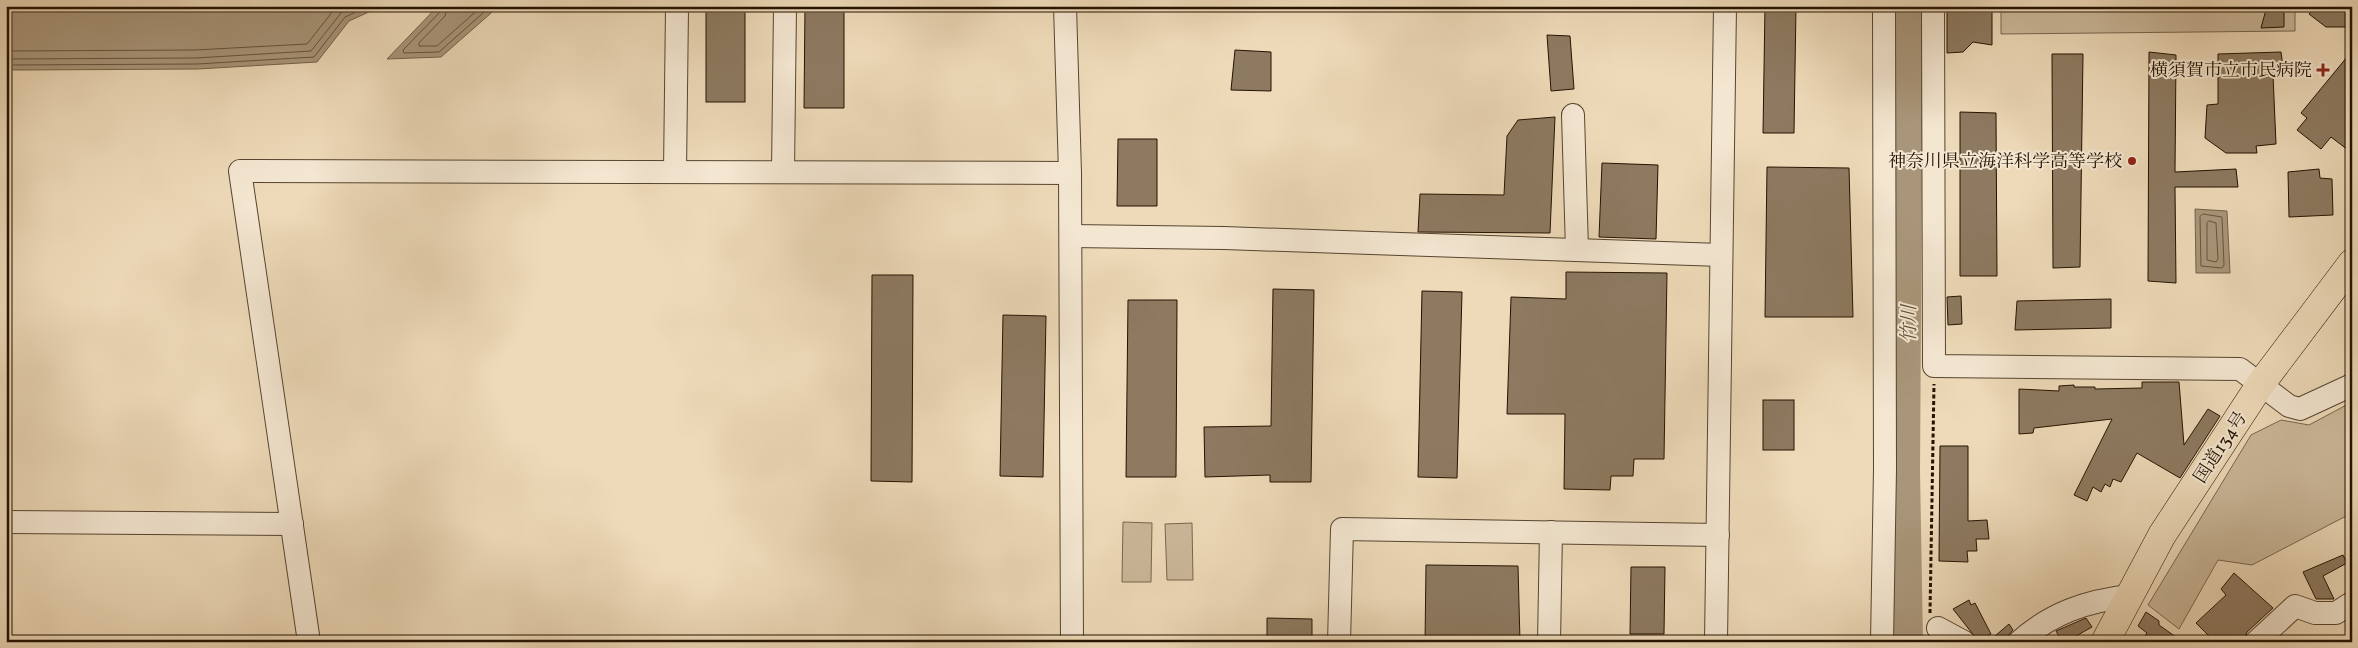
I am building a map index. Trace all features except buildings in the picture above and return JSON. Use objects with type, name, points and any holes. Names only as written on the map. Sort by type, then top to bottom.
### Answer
[{"type":"highway","name":"国道134号","points":[[2105,642],[2162,535],[2260,385],[2352,263]]},
{"type":"street","points":[[784,172],[785,6]]},
{"type":"street","points":[[1065,6],[1070,173],[1072,642]]},
{"type":"street","points":[[1716,642],[1725,6]]},
{"type":"street","points":[[1882,642],[1885,469],[1884,6]]},
{"type":"street","points":[[1933,6],[1934,366],[2240,369],[2289,406],[2300,409],[2352,385]]},
{"type":"street","points":[[675,172],[677,8]]},
{"type":"street","points":[[1573,115],[1577,250]]},
{"type":"street","points":[[309,642],[240,171],[1070,173]]},
{"type":"street","points":[[1070,236],[1224,238],[1721,255]]},
{"type":"street","points":[[6,522],[292,524]]},
{"type":"street","points":[[1339,642],[1342,529],[1718,535]]},
{"type":"street","points":[[1549,642],[1551,532]]},
{"type":"street","points":[[2019,642],[2034,628],[2064,612],[2098,600],[2129,596]]},
{"type":"street","points":[[2256,642],[2295,606],[2315,613],[2336,613],[2350,604]]},
{"type":"street","points":[[1934,623],[1964,642]]},
{"type":"path","points":[[1934,366],[1934,623]]},
{"type":"shaded area","points":[[2001,6],[2295,6],[2295,31],[2001,34]]},
{"type":"shaded area","points":[[2352,402],[2352,513],[2252,565],[2218,560],[2179,629],[2148,605],[2251,435],[2281,420],[2309,425]]},
{"type":"shaded area","points":[[1123,522],[1152,523],[1151,582],[1122,582]]},
{"type":"shaded area","points":[[1192,523],[1193,580],[1167,580],[1165,524]]},
{"type":"water","points":[[6,6],[382,6],[349,21],[317,62],[198,69],[6,70]]},
{"type":"water","points":[[438,6],[499,6],[441,57],[387,59]]},
{"type":"water","points":[[2195,209],[2227,211],[2230,273],[2196,273]]},
{"type":"waterway","name":"竹川","points":[[1908,6],[1905,471],[1908,642]]},
{"type":"place","name":"横須賀市立市民病院","points":[[2323,70]]},
{"type":"place","name":"神奈川県立海洋科学高等学校","points":[[2132,161]]}]
